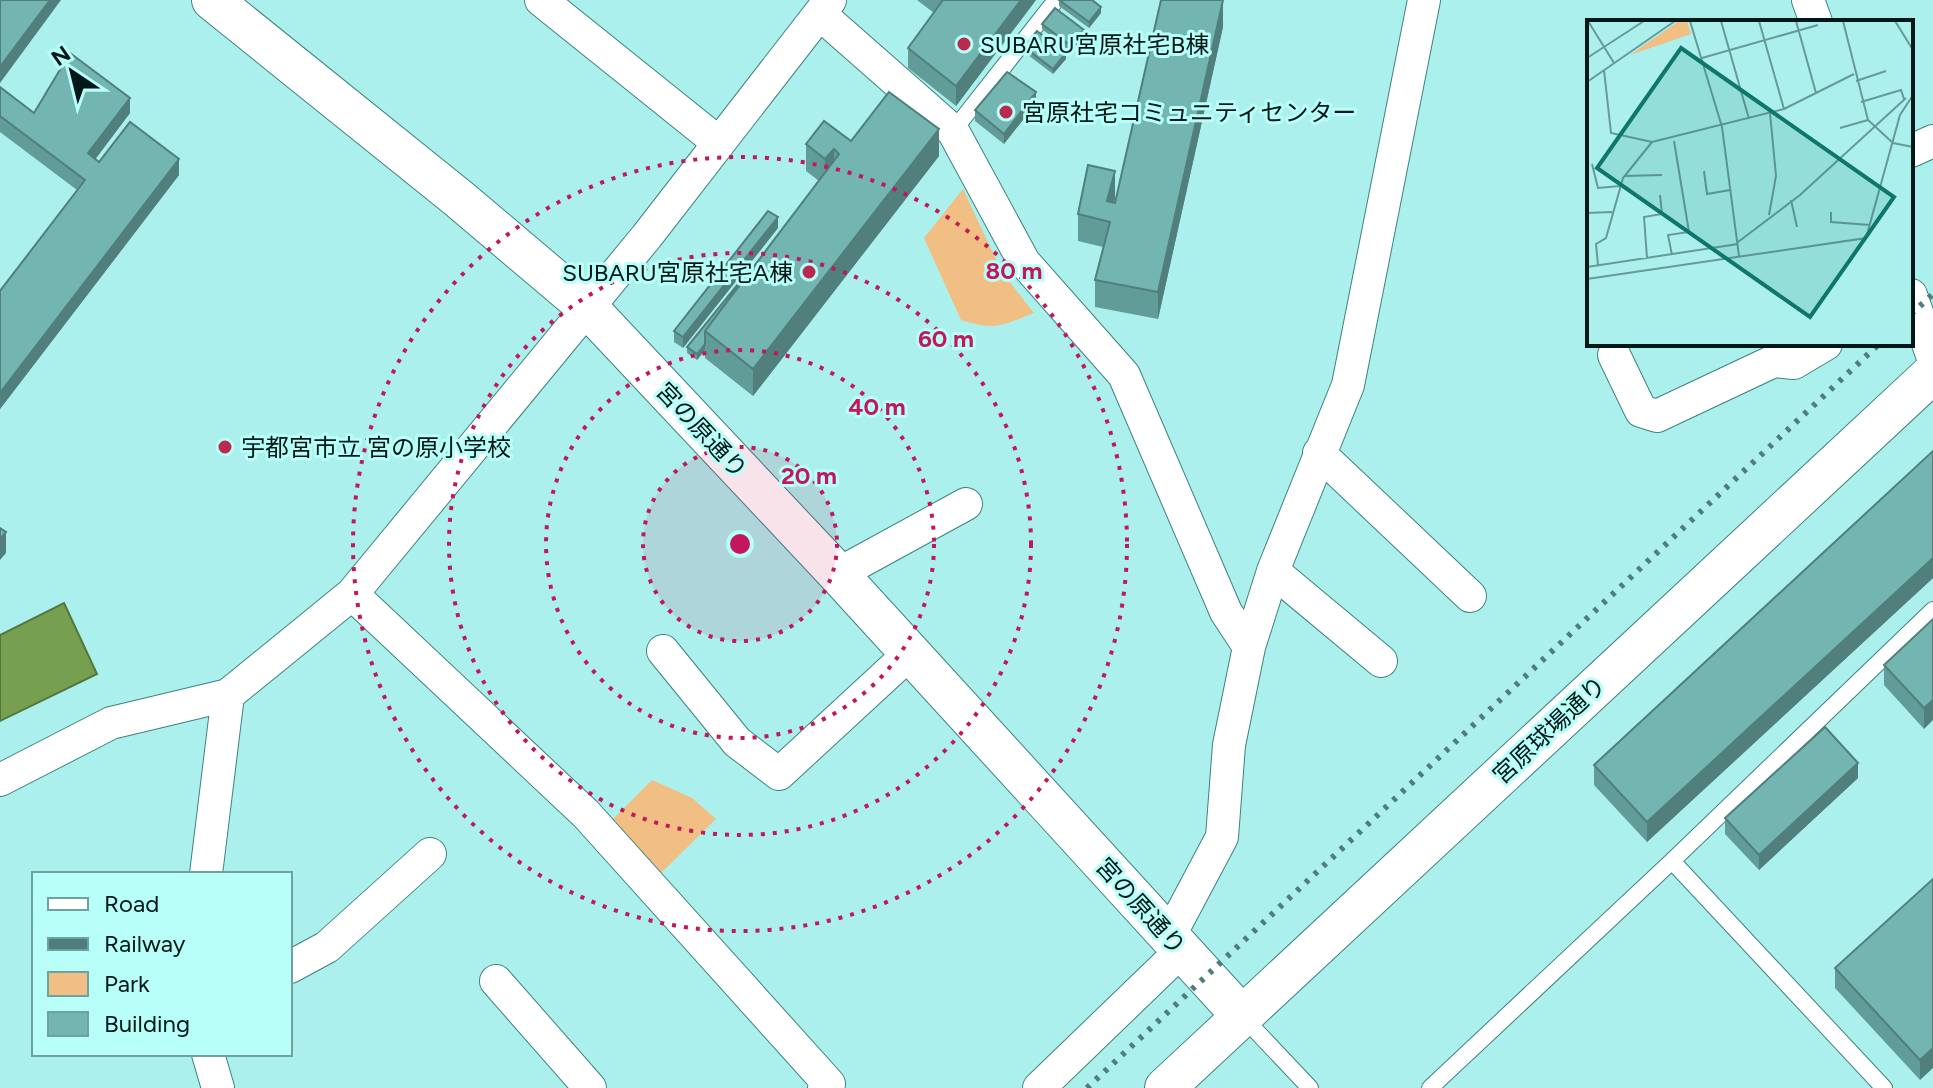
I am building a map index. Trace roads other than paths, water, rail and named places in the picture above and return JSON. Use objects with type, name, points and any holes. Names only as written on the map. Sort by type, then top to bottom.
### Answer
[{"type":"street","name":"宮の原通り","points":[[212,0],[446,188],[588,308],[838,574],[1242,1016]]},
{"type":"street","points":[[541,0],[719,143]]},
{"type":"street","points":[[1039,1088],[1176,943],[1222,837],[1229,745],[1249,647],[1273,571],[1348,385],[1424,0]]},
{"type":"street","points":[[1808,0],[1815,20]]},
{"type":"street","points":[[0,780],[111,723],[228,695],[352,594],[588,308],[825,7],[953,131],[1024,262],[1124,375],[1226,612],[1249,647]]},
{"type":"street","points":[[1913,150],[1933,141]]},
{"type":"street","points":[[1913,301],[1933,358]]},
{"type":"street","points":[[1614,355],[1641,411],[1657,416],[1774,361],[1794,363],[1823,346]]},
{"type":"street","name":"宮原球場通り","points":[[1165,1088],[1933,373]]},
{"type":"street","points":[[1319,453],[1470,596]]},
{"type":"street","points":[[838,574],[966,504]]},
{"type":"street","points":[[1273,571],[1381,661]]},
{"type":"street","points":[[352,594],[586,814],[829,1084],[824,1088]]},
{"type":"street","points":[[663,651],[737,742],[779,774],[909,654]]},
{"type":"street","points":[[206,872],[228,695]]},
{"type":"street","points":[[292,966],[327,947],[430,854]]},
{"type":"street","points":[[496,981],[590,1088]]},
{"type":"street","points":[[209,1056],[218,1088]]},
{"type":"lane","points":[[953,131],[1056,0]]},
{"type":"lane","points":[[1430,1088],[1933,610]]},
{"type":"lane","points":[[1672,861],[1884,1088]]},
{"type":"lane","points":[[1242,1016],[1310,1088]]},
{"type":"railway","points":[[1913,312],[1933,294]]},
{"type":"railway","points":[[1087,1088],[1877,346]]},
{"type":"place","name":"SUBARU宮原社宅B棟","points":[[964,44]]},
{"type":"place","name":"宮原社宅コミュニティセンター","points":[[1006,112]]},
{"type":"place","name":"SUBARU宮原社宅A棟","points":[[809,272]]},
{"type":"place","name":"宇都宮市立 宮の原小学校","points":[[225,447]]}]
